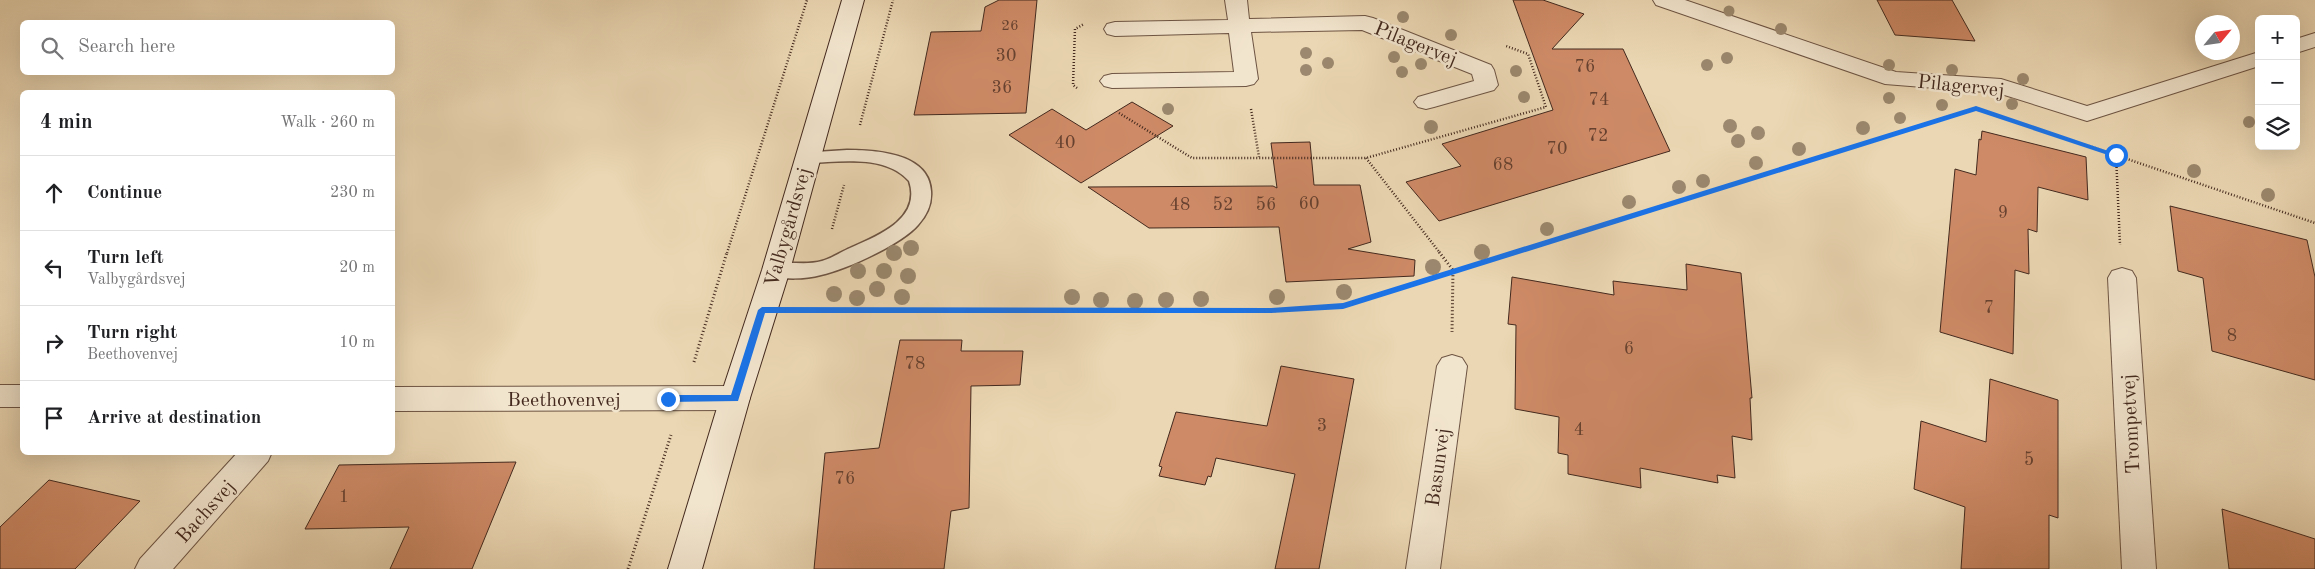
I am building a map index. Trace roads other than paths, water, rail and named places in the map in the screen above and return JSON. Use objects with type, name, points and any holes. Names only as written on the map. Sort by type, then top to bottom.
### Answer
[{"type":"street","name":"Valbygårdsvej","points":[[685,569],[735,398],[776,270],[853,0]]},
{"type":"street","points":[[1112,81],[1246,79],[1236,0]]},
{"type":"street","name":"Pilagervej","points":[[1664,0],[1893,79],[2001,86],[2087,114],[2256,60]]},
{"type":"street","name":"Pilagervej","points":[[1115,28],[1364,23],[1483,70],[1486,85],[1426,102]]},
{"type":"street","points":[[2300,45],[2315,40]]},
{"type":"street","name":"Trompetvej","points":[[2122,278],[2139,569]]},
{"type":"street","name":"Basunvej","points":[[1423,569],[1452,366]]},
{"type":"street","points":[[0,396],[20,396]]},
{"type":"street","name":"Beethovenvej","points":[[395,399],[735,398]]},
{"type":"street","name":"Bachsvej","points":[[152,569],[254,455]]},
{"type":"lane","points":[[776,270],[822,268],[890,238],[909,223],[921,208],[923,194],[920,180],[907,168],[888,160],[861,156],[807,156]]}]
